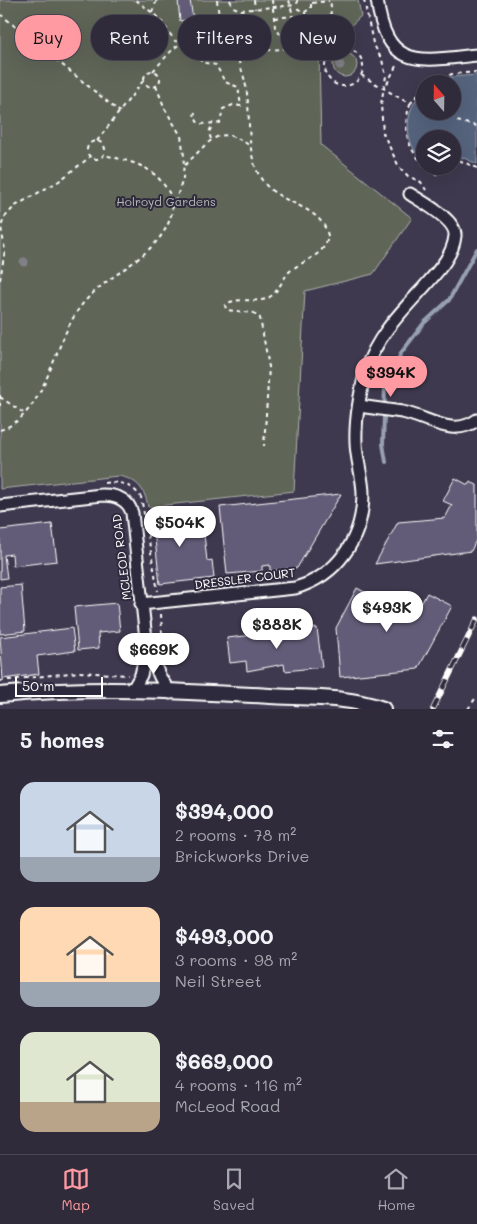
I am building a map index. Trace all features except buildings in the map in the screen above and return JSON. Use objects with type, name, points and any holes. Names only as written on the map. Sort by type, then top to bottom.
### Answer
[{"type":"main road","points":[[0,696],[55,690],[132,690],[340,700],[380,708]]},
{"type":"street","points":[[377,0],[381,24],[386,37],[395,48],[406,56],[432,60],[477,55]]},
{"type":"street","name":"DRESSLER COURT","points":[[141,604],[286,589],[313,582],[329,572],[348,549],[359,523],[363,493],[356,445],[359,406],[372,353],[385,331],[444,263],[456,234],[450,222],[410,194]]},
{"type":"street","points":[[359,406],[404,413],[445,427],[461,427],[477,420]]},
{"type":"street","name":"MCLEOD ROAD","points":[[0,506],[102,495],[123,499],[130,507],[132,513],[147,648],[160,677],[170,692]]},
{"type":"street","name":"MCLEOD ROAD","points":[[132,690],[141,675],[147,648]]},
{"type":"path","points":[[136,0],[152,12],[175,41],[178,42]]},
{"type":"path","points":[[152,12],[157,0]]},
{"type":"path","points":[[217,0],[219,15]]},
{"type":"path","points":[[230,0],[236,10],[296,5]]},
{"type":"path","points":[[254,0],[255,9]]},
{"type":"path","points":[[272,0],[277,34],[281,36]]},
{"type":"path","points":[[289,0],[293,15]]},
{"type":"path","points":[[297,0],[296,5],[298,9],[305,12]]},
{"type":"path","points":[[305,12],[311,8],[312,2],[330,0],[330,15]]},
{"type":"path","points":[[364,0],[373,44],[386,76],[380,118],[388,149],[399,167],[408,176],[421,182],[427,193]]},
{"type":"path","points":[[0,14],[120,112]]},
{"type":"path","points":[[274,18],[281,17]]},
{"type":"path","points":[[97,141],[105,146],[104,155],[99,159],[90,157],[87,152],[88,146],[97,141],[143,81],[146,73],[153,71],[178,46]]},
{"type":"path","points":[[328,60],[327,74],[335,83],[348,85],[354,83],[361,75],[362,62],[360,56],[355,52]]},
{"type":"path","points":[[195,112],[194,117],[198,124],[220,123],[223,109],[229,105],[241,106],[241,94],[238,87],[225,82],[216,65],[201,62],[201,60]]},
{"type":"path","points":[[238,60],[247,92],[251,146],[264,183],[283,198],[317,216],[324,224],[328,236],[323,250],[289,273],[271,296],[253,302],[232,301],[225,306],[227,310],[232,312],[254,313],[260,318],[269,367],[264,446]]},
{"type":"path","points":[[384,88],[396,66]]},
{"type":"path","points":[[143,81],[148,87],[156,86],[160,82],[160,76],[153,71]]},
{"type":"path","points":[[450,75],[477,72]]},
{"type":"path","points":[[361,75],[410,104]]},
{"type":"path","points":[[0,430],[12,425],[25,414],[37,398],[62,338],[80,306],[96,290],[155,244],[167,226],[183,179],[185,164],[181,136],[165,110],[156,86]]},
{"type":"path","points":[[416,97],[410,104],[406,117],[406,130],[416,158]]},
{"type":"path","points":[[457,121],[477,126]]},
{"type":"path","points":[[211,139],[209,133],[212,124]]},
{"type":"path","points":[[185,164],[211,139],[225,134],[231,135],[251,146]]},
{"type":"path","points":[[104,155],[131,161],[156,174],[168,190],[174,206]]},
{"type":"path","points":[[0,280],[5,250],[1,227],[4,218],[15,206],[59,182],[90,157]]},
{"type":"path","points":[[461,161],[477,168]]},
{"type":"path","points":[[0,396],[25,414]]},
{"type":"path","points":[[0,396],[0,406]]},
{"type":"path","points":[[98,483],[122,483],[132,487],[141,497],[158,591]]},
{"type":"path","points":[[159,615],[164,660]]},
{"type":"path","points":[[0,681],[79,672],[134,675]]},
{"type":"path","points":[[468,709],[477,696]]},
{"type":"green space","name":"Holroyd Gardens","points":[[0,0],[358,0],[361,16],[355,22],[355,15],[281,15],[281,60],[319,60],[321,145],[412,218],[373,274],[305,291],[294,491],[148,507],[145,495],[139,486],[125,477],[118,476],[0,489]]},
{"type":"green space","points":[[334,60],[356,60],[356,70],[350,76],[340,76],[334,70]]},
{"type":"water","points":[[477,75],[477,164],[461,157],[461,130],[416,130],[416,153],[409,136],[409,116],[416,100],[416,120],[461,120],[461,76]]},
{"type":"waterway","points":[[386,462],[383,444],[385,388],[401,353],[424,323],[449,300],[477,249]]},
{"type":"railway","points":[[433,709],[477,619]]}]
